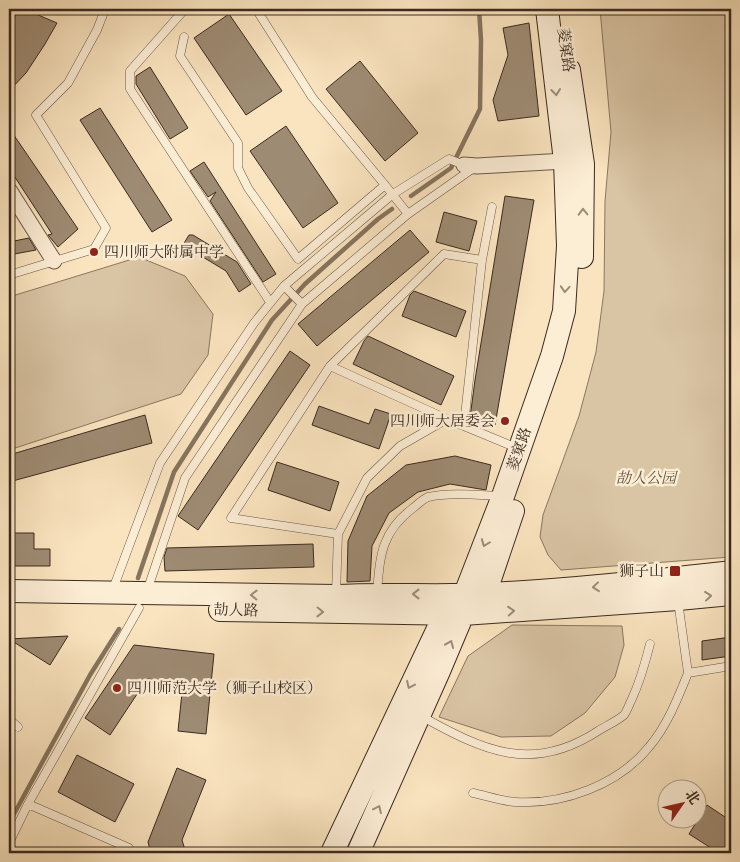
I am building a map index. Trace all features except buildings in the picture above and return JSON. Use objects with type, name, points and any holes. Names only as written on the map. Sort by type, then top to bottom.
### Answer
[{"type":"street","name":"菱窠路","points":[[332,853],[465,604],[552,356],[564,311],[568,246],[564,161],[546,9]]},
{"type":"street","name":"菱窠路","points":[[358,853],[420,715],[552,396],[580,304],[583,164],[560,9]]},
{"type":"street","points":[[470,165],[564,161]]},
{"type":"street","points":[[9,190],[14,207],[54,262]]},
{"type":"street","points":[[465,604],[576,589],[731,572]]},
{"type":"street","points":[[9,591],[111,593],[142,601],[377,594],[465,604],[678,599],[731,594]]},
{"type":"street","name":"劼人路","points":[[9,606],[142,601],[465,604]]},
{"type":"lane","points":[[185,9],[130,71],[130,89],[270,302]]},
{"type":"lane","points":[[256,9],[312,97],[408,214]]},
{"type":"lane","points":[[9,276],[94,249],[106,228],[36,116],[68,83],[97,30],[104,12]]},
{"type":"lane","points":[[184,37],[180,56],[238,143],[238,168],[248,188],[298,259],[385,186]]},
{"type":"lane","points":[[111,593],[160,463],[210,386],[270,302],[284,286],[393,194],[449,159],[470,165]]},
{"type":"lane","points":[[9,843],[28,804],[142,601],[185,478],[302,304],[408,214],[470,165]]},
{"type":"lane","points":[[464,425],[482,260],[492,207]]},
{"type":"lane","points":[[338,534],[231,518],[330,366],[444,254],[482,260]]},
{"type":"lane","points":[[284,286],[302,304]]},
{"type":"lane","points":[[330,366],[519,449]]},
{"type":"lane","points":[[336,596],[338,534],[367,478],[400,446],[447,418]]},
{"type":"lane","points":[[377,594],[379,564],[386,537],[406,513],[427,497],[461,494],[503,496]]},
{"type":"lane","points":[[473,793],[514,802],[548,801],[583,792],[621,773],[649,747],[673,710],[688,672],[678,599]]},
{"type":"lane","points":[[420,715],[460,738],[496,752],[530,755],[553,752],[585,740],[625,714],[640,681],[650,644]]},
{"type":"lane","points":[[688,672],[731,666]]},
{"type":"lane","points":[[9,719],[18,727]]},
{"type":"lane","points":[[28,804],[130,848],[132,853]]},
{"type":"green space","name":"劼人公园","points":[[600,9],[731,9],[731,557],[561,570],[548,555],[540,537],[543,515],[579,416],[596,352],[604,291],[605,201],[611,132]]},
{"type":"green space","points":[[139,257],[185,276],[213,314],[208,355],[181,394],[9,450],[9,297]]},
{"type":"green space","points":[[512,625],[622,626],[624,645],[615,677],[585,713],[551,736],[501,737],[439,717],[468,656]]},
{"type":"waterway","points":[[411,196],[451,168],[480,109],[481,40],[479,9]]},
{"type":"waterway","points":[[138,578],[174,472],[272,320],[305,284],[378,219],[392,209]]},
{"type":"waterway","points":[[9,823],[90,675],[119,629]]},
{"type":"place","name":"四川师大附属中学","points":[[94,252]]},
{"type":"place","name":"四川师大居委会","points":[[505,421]]},
{"type":"place","name":"狮子山","points":[[675,571]]},
{"type":"place","name":"四川师范大学（狮子山校区）","points":[[117,688]]}]
